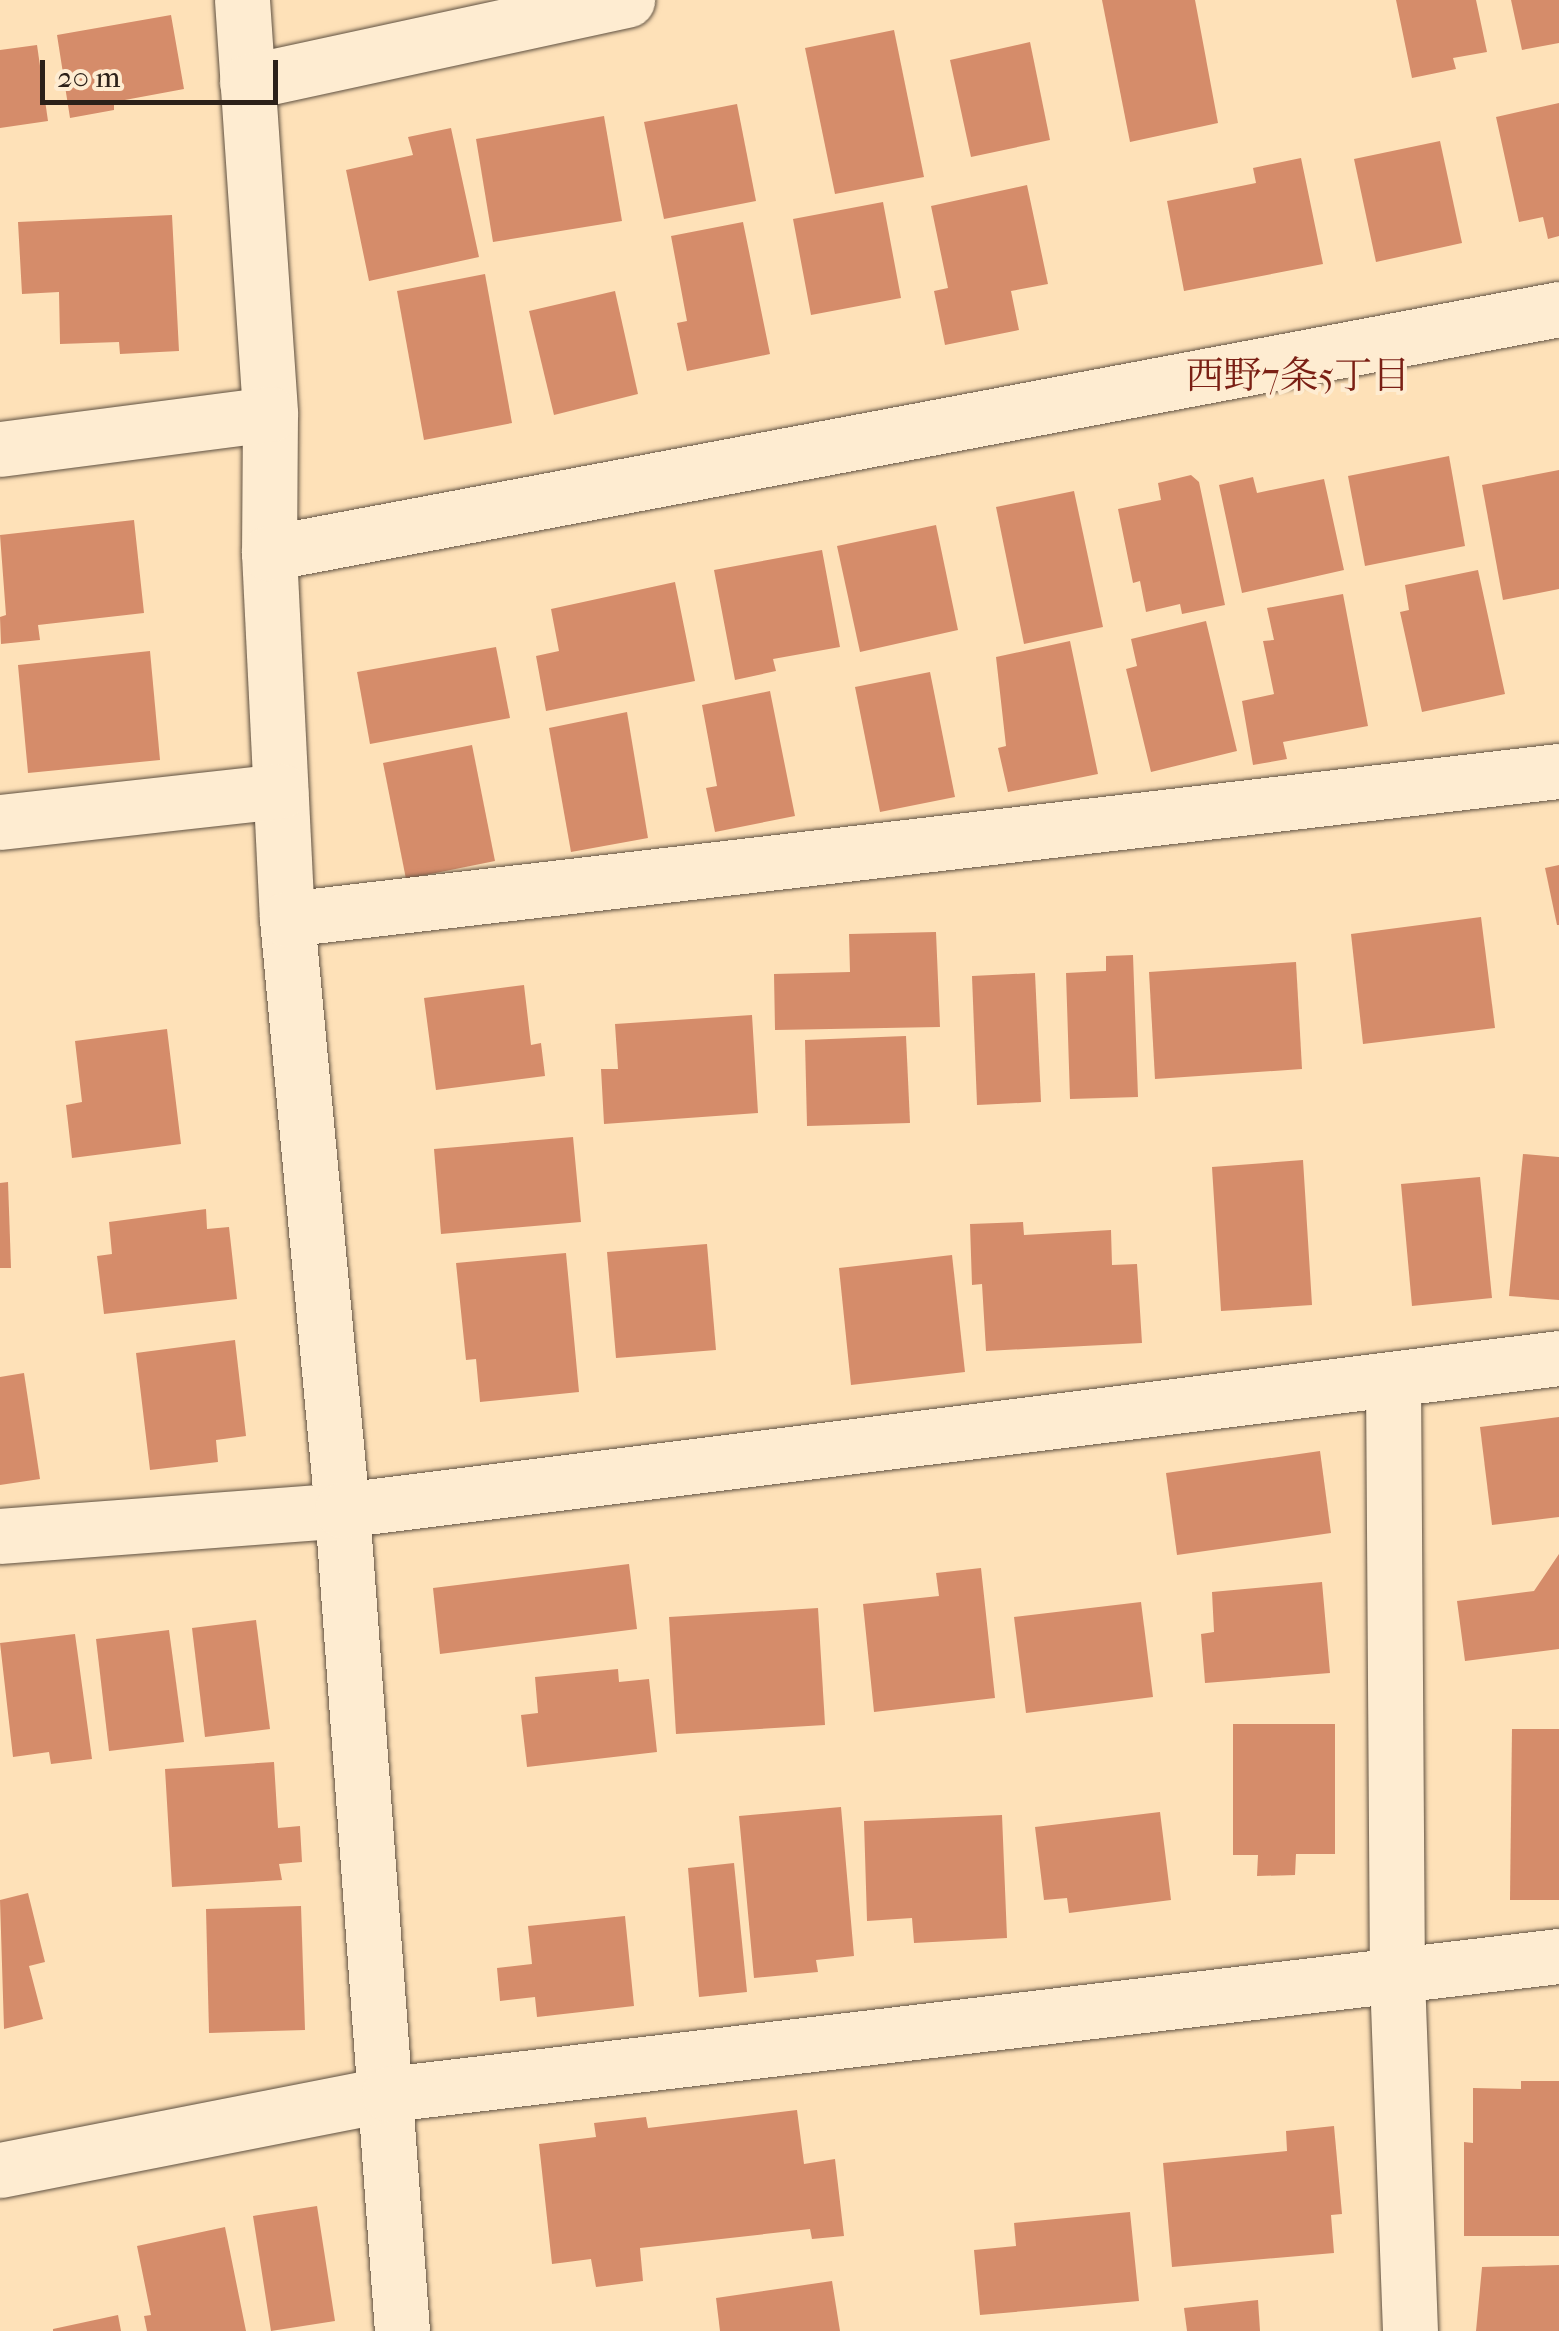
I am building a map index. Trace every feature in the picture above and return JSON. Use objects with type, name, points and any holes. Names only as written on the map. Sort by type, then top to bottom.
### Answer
[{"type":"street","points":[[242,0],[270,414],[269,553],[287,919],[342,1510],[389,2094],[402,2331]]},
{"type":"street","points":[[248,82],[627,0]]},
{"type":"street","points":[[269,553],[1559,309]]},
{"type":"street","points":[[0,448],[270,414]]},
{"type":"street","points":[[287,919],[1559,771]]},
{"type":"street","points":[[0,822],[280,791]]},
{"type":"street","points":[[0,1536],[342,1510],[1559,1358]]},
{"type":"street","points":[[1393,1379],[1397,1977],[1410,2331]]},
{"type":"street","points":[[0,2170],[389,2094],[1559,1956]]},
{"type":"building","points":[[1102,0],[1195,0],[1218,123],[1130,142]]},
{"type":"building","points":[[1396,0],[1476,0],[1487,52],[1453,58],[1456,69],[1412,78]]},
{"type":"building","points":[[1511,0],[1559,0],[1559,43],[1522,50]]},
{"type":"building","points":[[171,15],[184,89],[114,102],[114,110],[70,118],[57,35]]},
{"type":"building","points":[[894,30],[924,177],[835,194],[805,48]]},
{"type":"building","points":[[1030,42],[1050,140],[971,157],[950,60]]},
{"type":"building","points":[[37,45],[48,121],[0,128],[0,50]]},
{"type":"building","points":[[1559,103],[1559,236],[1548,239],[1543,217],[1519,222],[1496,117]]},
{"type":"building","points":[[737,104],[756,201],[664,219],[644,122]]},
{"type":"building","points":[[604,116],[622,221],[493,242],[476,139]]},
{"type":"building","points":[[451,128],[479,257],[369,281],[346,170],[413,155],[408,137]]},
{"type":"building","points":[[1440,141],[1462,243],[1376,262],[1354,159]]},
{"type":"building","points":[[1301,158],[1323,264],[1184,291],[1167,201],[1256,183],[1253,168]]},
{"type":"building","points":[[1027,185],[1048,284],[1011,291],[1019,330],[945,345],[934,291],[948,288],[931,206]]},
{"type":"building","points":[[883,202],[901,298],[811,315],[793,219]]},
{"type":"building","points":[[172,215],[179,351],[120,354],[119,342],[60,344],[59,292],[22,294],[18,222]]},
{"type":"building","points":[[743,222],[770,354],[687,371],[677,323],[687,321],[671,236]]},
{"type":"building","points":[[485,274],[512,423],[424,440],[397,291]]},
{"type":"building","points":[[615,291],[638,394],[554,415],[529,311]]},
{"type":"building","points":[[1449,456],[1465,546],[1365,566],[1348,476]]},
{"type":"building","points":[[1559,470],[1559,589],[1503,600],[1482,485]]},
{"type":"building","points":[[1191,475],[1199,482],[1225,605],[1182,614],[1180,604],[1146,612],[1140,581],[1133,583],[1118,509],[1161,500],[1158,483]]},
{"type":"building","points":[[1253,477],[1257,493],[1324,479],[1344,570],[1242,593],[1219,485]]},
{"type":"building","points":[[1074,491],[1103,627],[1024,644],[996,507]]},
{"type":"building","points":[[134,520],[144,613],[38,625],[40,640],[1,644],[0,617],[6,615],[0,535]]},
{"type":"building","points":[[936,525],[958,630],[860,652],[837,546]]},
{"type":"building","points":[[822,550],[840,647],[773,659],[776,671],[735,680],[714,570]]},
{"type":"building","points":[[1478,570],[1505,694],[1422,712],[1400,612],[1409,610],[1405,585]]},
{"type":"building","points":[[675,582],[695,681],[546,711],[536,656],[559,651],[551,609]]},
{"type":"building","points":[[1343,594],[1368,726],[1283,742],[1287,759],[1253,765],[1242,701],[1274,694],[1263,641],[1274,640],[1267,608]]},
{"type":"building","points":[[1206,621],[1237,751],[1151,772],[1126,669],[1137,666],[1131,639]]},
{"type":"building","points":[[1070,641],[1098,774],[1008,792],[998,748],[1006,746],[996,657]]},
{"type":"building","points":[[496,647],[510,718],[370,744],[357,672]]},
{"type":"building","points":[[150,651],[160,760],[28,773],[18,665]]},
{"type":"building","points":[[930,672],[955,797],[880,812],[855,687]]},
{"type":"building","points":[[770,691],[795,816],[715,832],[706,788],[717,786],[702,705]]},
{"type":"building","points":[[627,712],[648,838],[571,852],[549,728]]},
{"type":"building","points":[[472,745],[495,861],[406,879],[383,763]]},
{"type":"building","points":[[1559,865],[1559,925],[1557,925],[1545,868]]},
{"type":"building","points":[[1481,917],[1495,1028],[1363,1044],[1351,934]]},
{"type":"building","points":[[936,932],[940,1027],[775,1030],[774,974],[850,972],[849,934]]},
{"type":"building","points":[[1133,955],[1138,1097],[1070,1099],[1066,973],[1106,971],[1106,956]]},
{"type":"building","points":[[1296,962],[1302,1069],[1155,1079],[1149,972]]},
{"type":"building","points":[[1035,973],[1041,1102],[977,1105],[972,976]]},
{"type":"building","points":[[524,985],[531,1045],[541,1043],[545,1076],[436,1090],[424,998]]},
{"type":"building","points":[[752,1015],[758,1113],[604,1124],[601,1069],[618,1069],[615,1024]]},
{"type":"building","points":[[167,1029],[181,1144],[72,1158],[66,1105],[82,1102],[75,1041]]},
{"type":"building","points":[[906,1036],[910,1123],[807,1126],[805,1040]]},
{"type":"building","points":[[573,1137],[581,1222],[441,1234],[434,1149]]},
{"type":"building","points":[[1523,1154],[1559,1157],[1559,1300],[1509,1296]]},
{"type":"building","points":[[1303,1160],[1312,1305],[1221,1311],[1212,1167]]},
{"type":"building","points":[[1480,1177],[1492,1298],[1412,1306],[1401,1184]]},
{"type":"building","points":[[8,1182],[11,1268],[0,1268],[0,1183]]},
{"type":"building","points":[[206,1209],[207,1229],[229,1227],[237,1299],[104,1314],[97,1256],[112,1254],[109,1222]]},
{"type":"building","points":[[1023,1222],[1024,1235],[1111,1230],[1112,1265],[1137,1264],[1142,1343],[986,1351],[982,1284],[972,1285],[970,1224]]},
{"type":"building","points":[[707,1244],[716,1350],[616,1358],[607,1252]]},
{"type":"building","points":[[566,1253],[579,1392],[480,1402],[476,1359],[466,1360],[456,1263]]},
{"type":"building","points":[[952,1255],[965,1372],[851,1385],[839,1268]]},
{"type":"building","points":[[235,1340],[246,1436],[216,1440],[218,1462],[150,1470],[136,1353]]},
{"type":"building","points":[[24,1373],[40,1479],[0,1485],[0,1377]]},
{"type":"building","points":[[1559,1417],[1559,1517],[1492,1525],[1480,1427]]},
{"type":"building","points":[[1320,1451],[1331,1533],[1177,1555],[1166,1473]]},
{"type":"building","points":[[1559,1554],[1559,1649],[1465,1661],[1457,1601],[1534,1591]]},
{"type":"building","points":[[629,1564],[637,1629],[440,1654],[433,1588]]},
{"type":"building","points":[[981,1568],[995,1698],[874,1712],[863,1604],[939,1596],[936,1573]]},
{"type":"building","points":[[1322,1582],[1330,1673],[1205,1683],[1201,1634],[1214,1632],[1212,1592]]},
{"type":"building","points":[[1141,1602],[1153,1697],[1026,1713],[1014,1617]]},
{"type":"building","points":[[818,1608],[825,1725],[676,1734],[669,1617]]},
{"type":"building","points":[[256,1620],[270,1729],[205,1737],[192,1628]]},
{"type":"building","points":[[169,1630],[184,1742],[109,1751],[96,1639]]},
{"type":"building","points":[[75,1634],[92,1759],[51,1764],[49,1752],[13,1757],[0,1643]]},
{"type":"building","points":[[618,1669],[619,1682],[649,1679],[657,1752],[527,1767],[521,1715],[538,1713],[535,1677]]},
{"type":"building","points":[[1233,1724],[1335,1724],[1335,1854],[1296,1854],[1295,1875],[1257,1876],[1258,1855],[1233,1855]]},
{"type":"building","points":[[1512,1729],[1559,1729],[1559,1900],[1510,1900]]},
{"type":"building","points":[[274,1762],[278,1828],[300,1826],[302,1862],[279,1864],[282,1880],[172,1887],[165,1769]]},
{"type":"building","points":[[841,1807],[854,1956],[816,1960],[818,1972],[754,1978],[739,1816]]},
{"type":"building","points":[[1160,1812],[1171,1900],[1069,1913],[1067,1898],[1044,1900],[1035,1827]]},
{"type":"building","points":[[1002,1815],[1007,1938],[914,1943],[912,1918],[867,1921],[864,1821]]},
{"type":"building","points":[[734,1863],[747,1992],[699,1997],[688,1868]]},
{"type":"building","points":[[28,1893],[45,1962],[29,1966],[43,2019],[4,2029],[0,1900]]},
{"type":"building","points":[[301,1906],[305,2030],[209,2033],[206,1909]]},
{"type":"building","points":[[625,1916],[634,2006],[537,2017],[535,1997],[500,2001],[497,1968],[532,1964],[528,1926]]},
{"type":"building","points":[[1521,2081],[1559,2081],[1559,2236],[1464,2236],[1464,2142],[1473,2143],[1473,2088],[1521,2089]]},
{"type":"building","points":[[797,2110],[804,2164],[835,2159],[844,2236],[812,2239],[810,2229],[640,2248],[643,2281],[596,2287],[591,2259],[552,2264],[539,2144],[596,2137],[594,2123],[646,2117],[648,2128]]},
{"type":"building","points":[[1334,2126],[1342,2214],[1331,2215],[1334,2253],[1172,2267],[1163,2163],[1287,2151],[1286,2131]]},
{"type":"building","points":[[317,2206],[335,2321],[271,2331],[253,2216]]},
{"type":"building","points":[[1130,2212],[1139,2301],[980,2315],[974,2250],[1016,2246],[1014,2223]]},
{"type":"building","points":[[225,2227],[246,2331],[147,2331],[144,2316],[151,2315],[137,2246]]},
{"type":"building","points":[[1559,2265],[1559,2331],[1476,2331],[1482,2267]]},
{"type":"building","points":[[832,2281],[840,2331],[720,2331],[716,2298]]},
{"type":"building","points":[[1258,2300],[1260,2331],[1187,2331],[1184,2308]]},
{"type":"building","points":[[118,2315],[121,2331],[53,2331],[53,2329]]},
{"type":"district","name":"西野7条5丁目","points":[[1298,376]]}]
